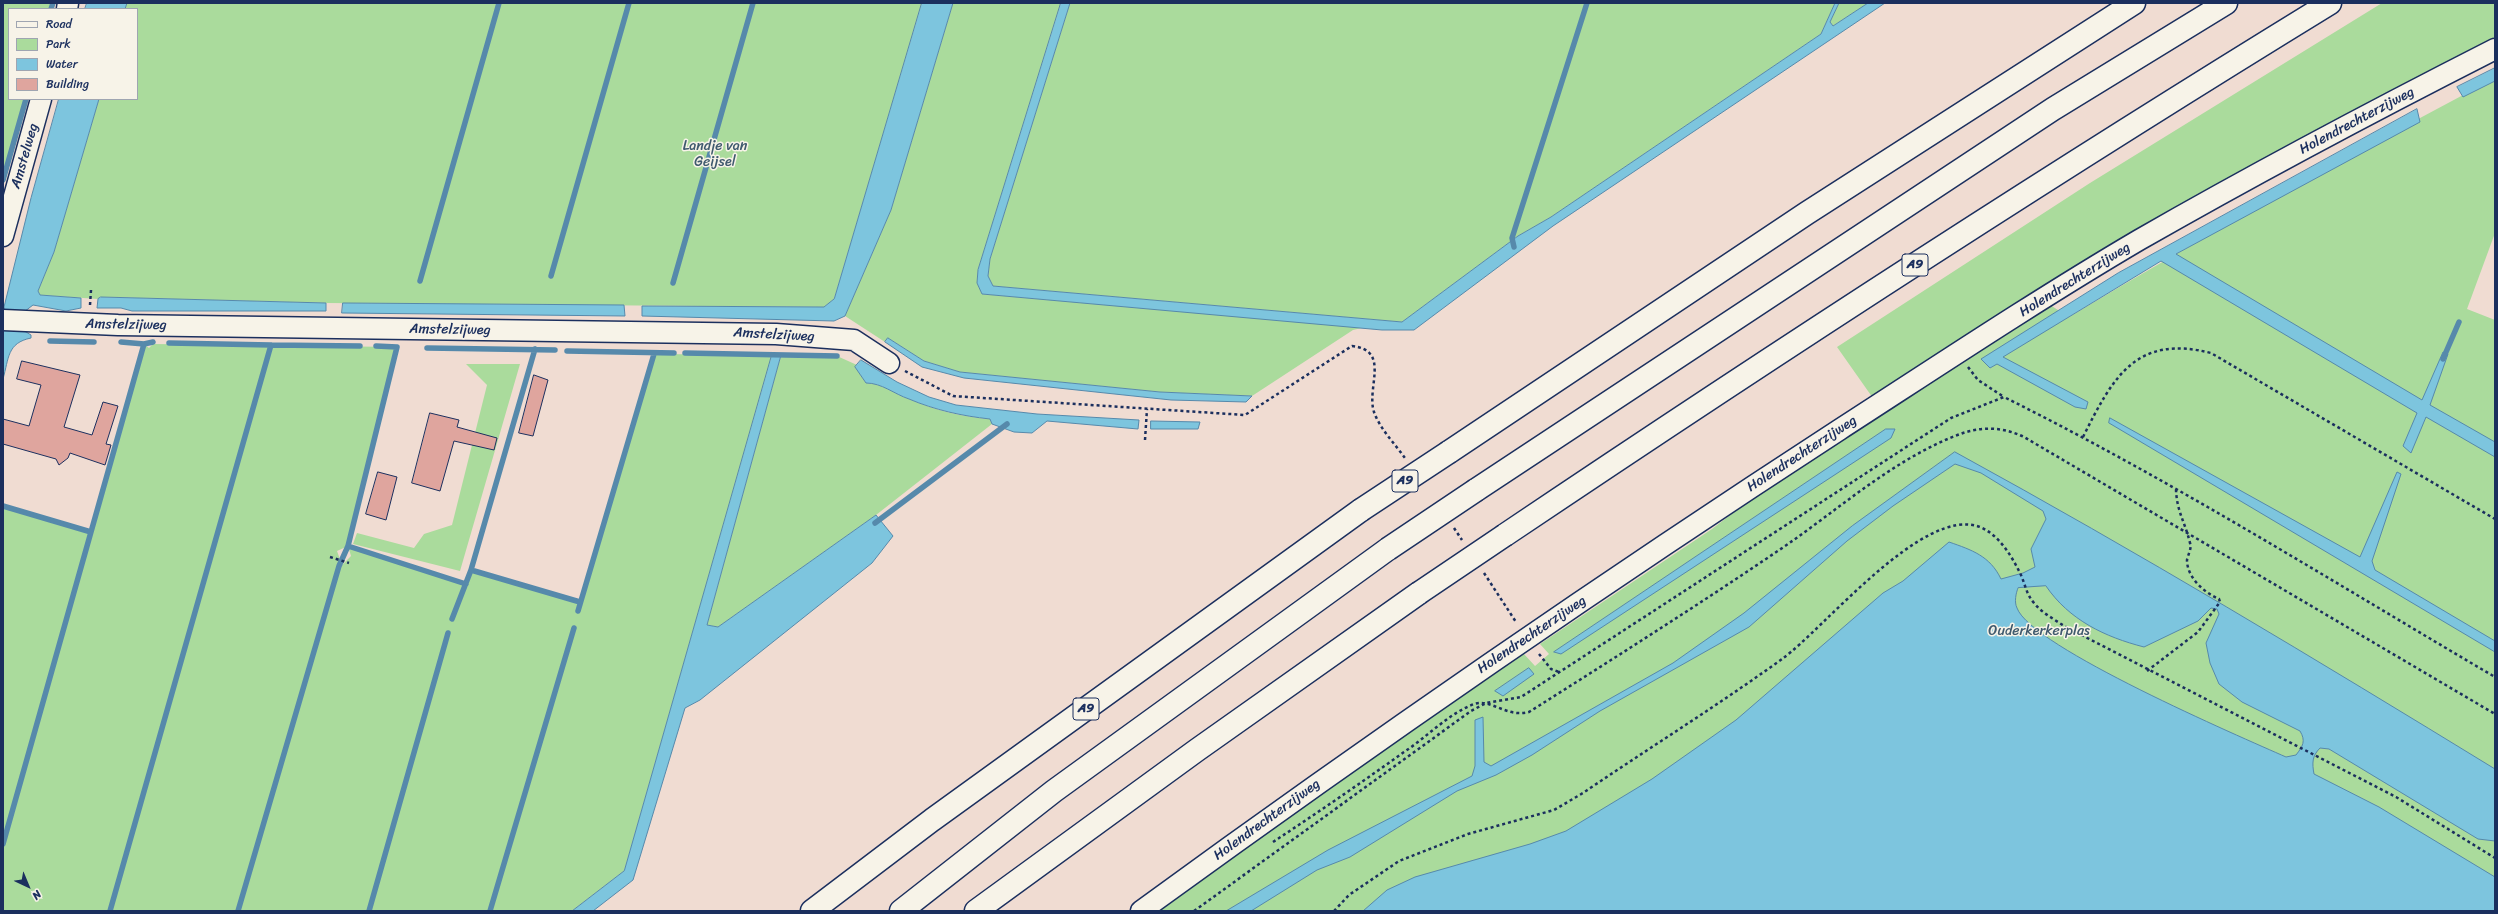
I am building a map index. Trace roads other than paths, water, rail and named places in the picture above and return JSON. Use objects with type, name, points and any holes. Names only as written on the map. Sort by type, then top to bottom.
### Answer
[{"type":"highway","name":"A9","points":[[812,911],[932,820],[1361,510],[1807,213],[2134,3]]},
{"type":"highway","points":[[901,911],[1054,791],[1388,549],[2053,109],[2226,3]]},
{"type":"highway","name":"A9","points":[[976,911],[1197,750],[1419,593],[1676,420],[2014,201],[2330,3]]},
{"type":"street","name":"Holendrechterzijweg","points":[[1141,911],[1300,795],[1527,638],[1738,495],[1958,353],[2137,242],[2367,114],[2495,49]]},
{"type":"street","name":"Amstelweg","points":[[3,236],[42,100]]},
{"type":"street","name":"Amstelzijweg","points":[[9,321],[118,325],[776,334],[854,340],[890,363]]},
{"type":"water","points":[[87,3],[127,3],[125,8],[85,8]]},
{"type":"water","points":[[922,3],[953,3],[891,210],[845,316],[834,321],[642,316],[642,306],[824,307],[834,299]]},
{"type":"water","points":[[1061,3],[1070,3],[990,259],[988,276],[993,286],[1402,322],[1518,236],[1551,217],[1821,34],[1835,3],[1839,3],[1830,22],[1833,26],[1868,3],[1885,3],[1553,226],[1414,330],[1382,330],[982,294],[977,283],[978,270]]},
{"type":"water","points":[[2495,68],[2495,81],[2463,97],[2457,87]]},
{"type":"water","points":[[59,100],[99,100],[54,252],[38,291],[40,295],[81,298],[81,308],[66,311],[33,305],[20,315],[18,327],[31,335],[31,338],[23,340],[17,344],[10,352],[3,379],[3,326],[6,316],[4,307],[31,198]]},
{"type":"water","points":[[2417,109],[2420,122],[2176,254],[2422,400],[2443,352],[2448,354],[2430,405],[2495,442],[2495,457],[2426,417],[2411,453],[2403,446],[2417,413],[2161,261],[2003,357],[2088,402],[2086,409],[2075,407],[1997,364],[1990,368],[1981,359],[2118,273]]},
{"type":"water","points":[[101,297],[326,303],[326,311],[132,311],[121,308],[97,308],[98,299]]},
{"type":"water","points":[[343,303],[624,305],[625,316],[342,313]]},
{"type":"water","points":[[888,338],[924,361],[960,372],[1160,392],[1252,396],[1246,402],[1171,400],[964,378],[922,367],[885,342]]},
{"type":"water","points":[[772,355],[781,355],[707,625],[718,627],[876,515],[893,536],[872,563],[700,700],[685,708],[633,880],[593,911],[572,911],[624,871]]},
{"type":"water","points":[[861,360],[897,382],[929,397],[956,405],[1037,414],[1139,420],[1138,429],[1047,421],[1032,433],[1014,432],[992,424],[990,419],[939,409],[919,403],[872,383],[866,383],[855,367]]},
{"type":"water","points":[[2110,418],[2360,557],[2397,472],[2401,474],[2372,561],[2375,570],[2495,641],[2495,652],[2109,423]]},
{"type":"water","points":[[1151,421],[1200,422],[1198,429],[1151,429]]},
{"type":"water","points":[[1886,429],[1895,429],[1891,438],[1561,654],[1554,652]]},
{"type":"water","name":"Ouderkerkerplas","points":[[1955,452],[2092,528],[2294,647],[2495,769],[2495,841],[2478,839],[2329,749],[2320,748],[2315,754],[2313,763],[2314,774],[2379,807],[2495,877],[2495,911],[1363,911],[1387,890],[1415,877],[1530,844],[1566,831],[1652,779],[1736,720],[1883,593],[1903,581],[1949,542],[1973,551],[1986,559],[1997,571],[2001,579],[2023,573],[2035,567],[2031,549],[2046,519],[2043,511],[1981,473],[1955,464],[1893,506],[1847,541],[1749,627],[1600,711],[1532,755],[1496,775],[1457,791],[1350,857],[1317,870],[1251,911],[1226,911],[1328,850],[1472,776],[1475,766],[1475,720],[1483,717],[1484,762],[1491,766],[1673,663],[1744,613],[1852,526]],"holes":[[[2046,586],[2055,598],[2077,618],[2089,626],[2115,638],[2144,647],[2198,621],[2211,608],[2217,609],[2219,614],[2206,643],[2210,663],[2219,684],[2242,702],[2300,731],[2303,738],[2303,743],[2300,749],[2296,755],[2286,757],[2140,690],[2096,667],[2059,645],[2031,625],[2017,608],[2016,603],[2018,588]]]},
{"type":"water","points":[[1529,668],[1534,674],[1503,696],[1495,691]]},
{"type":"waterway","points":[[51,8],[53,3]]},
{"type":"waterway","points":[[420,281],[499,3]]},
{"type":"waterway","points":[[551,276],[629,3]]},
{"type":"waterway","points":[[673,283],[753,3]]},
{"type":"waterway","points":[[1514,247],[1512,238],[1587,3]]},
{"type":"waterway","points":[[3,180],[26,100]]},
{"type":"waterway","points":[[2443,359],[2459,322]]},
{"type":"waterway","points":[[50,341],[94,342]]},
{"type":"waterway","points":[[3,844],[144,344],[121,342]]},
{"type":"waterway","points":[[144,344],[153,342]]},
{"type":"waterway","points":[[110,911],[271,345],[169,343]]},
{"type":"waterway","points":[[271,345],[360,346]]},
{"type":"waterway","points":[[238,911],[339,566],[348,546],[397,347],[376,346]]},
{"type":"waterway","points":[[427,348],[555,350]]},
{"type":"waterway","points":[[452,619],[471,570],[535,349]]},
{"type":"waterway","points":[[567,351],[674,353]]},
{"type":"waterway","points":[[685,353],[837,356]]},
{"type":"waterway","points":[[578,611],[654,354]]},
{"type":"waterway","points":[[875,523],[1007,424]]},
{"type":"waterway","points":[[3,506],[91,532]]},
{"type":"waterway","points":[[348,546],[466,584]]},
{"type":"waterway","points":[[471,570],[580,602]]},
{"type":"waterway","points":[[490,911],[574,628]]},
{"type":"waterway","points":[[369,911],[448,633]]},
{"type":"park label","name":"Landje van Geijsel","points":[[715,154]]}]
